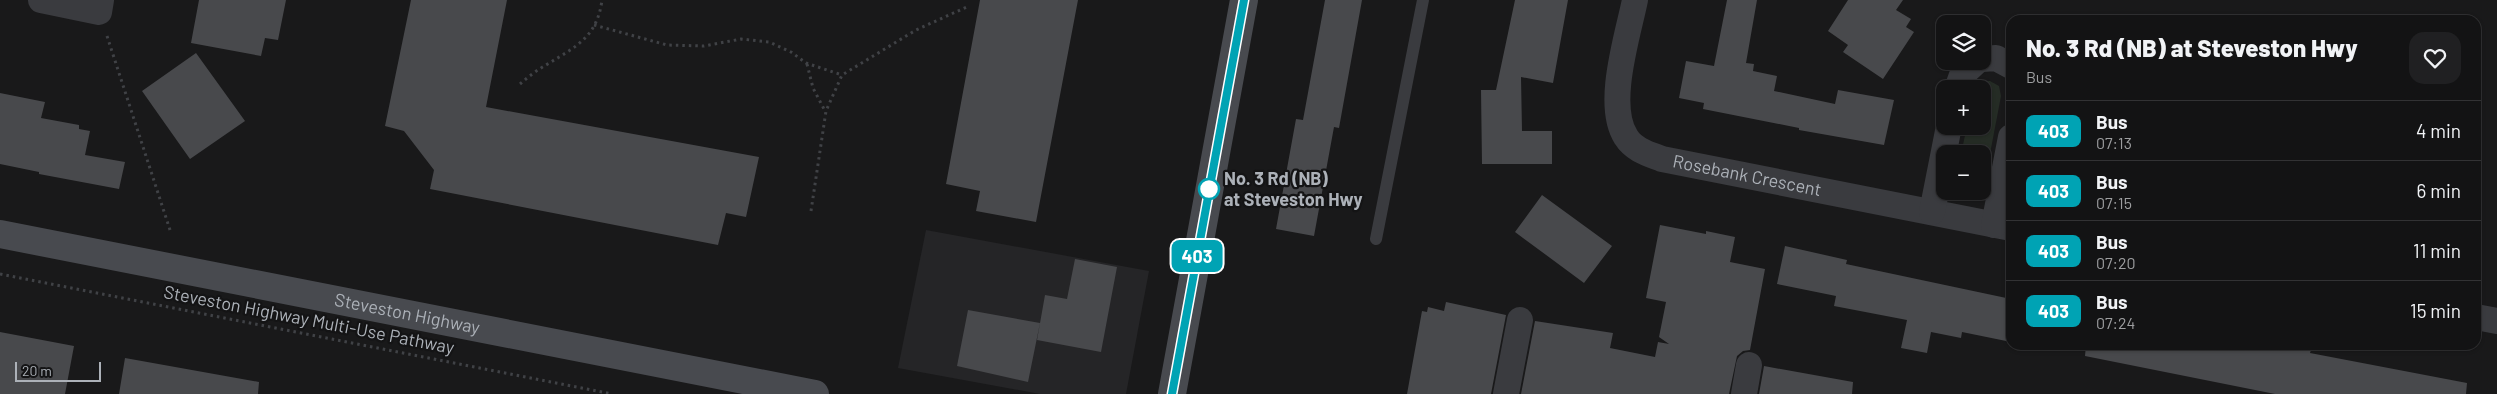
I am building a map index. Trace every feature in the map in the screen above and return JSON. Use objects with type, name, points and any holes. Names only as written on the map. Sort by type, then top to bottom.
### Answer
[{"type":"main road","points":[[1172,394],[1244,0]]},
{"type":"main road","name":"Steveston Highway","points":[[0,234],[815,394]]},
{"type":"street","points":[[41,0],[100,6]]},
{"type":"street","name":"Rosebank Crescent","points":[[1635,0],[1618,86],[1618,113],[1626,137],[1640,150],[1662,159],[2003,226]]},
{"type":"street","points":[[1991,58],[1996,58],[2006,63]]},
{"type":"street","points":[[1960,80],[1967,70]]},
{"type":"street","points":[[1932,212],[1947,135]]},
{"type":"street","points":[[2003,226],[2006,193]]},
{"type":"street","points":[[2481,318],[2497,321]]},
{"type":"street","points":[[1506,394],[1520,320]]},
{"type":"street","points":[[1744,394],[1749,365]]},
{"type":"lane","points":[[1376,239],[1423,0]]},
{"type":"path","points":[[520,84],[544,66],[579,46],[594,25],[602,0]]},
{"type":"path","points":[[100,6],[170,230]]},
{"type":"path","points":[[811,211],[826,111],[842,75],[916,30],[969,6]]},
{"type":"path","points":[[594,25],[667,44],[704,46],[741,38],[769,42],[791,52],[806,63],[842,75]]},
{"type":"path","points":[[806,63],[813,88],[826,111]]},
{"type":"path","name":"Steveston Highway Multi-Use Pathway","points":[[0,274],[612,394]]},
{"type":"shaded area","points":[[1991,82],[1999,86],[2001,96],[1991,149],[1991,145],[1963,145],[1965,135],[1991,135]]},
{"type":"shaded area","points":[[926,230],[1149,271],[1126,394],[1040,394],[898,368]]},
{"type":"building","points":[[199,0],[286,0],[278,40],[265,38],[261,56],[191,43]]},
{"type":"building","points":[[411,0],[507,0],[486,107],[759,157],[746,217],[726,213],[718,245],[430,189],[434,170],[404,131],[385,126]]},
{"type":"building","points":[[980,0],[1078,0],[1036,222],[976,211],[980,191],[946,184]]},
{"type":"building","points":[[1325,0],[1362,0],[1339,128],[1334,127],[1314,236],[1276,229],[1296,119],[1303,120]]},
{"type":"building","points":[[1515,0],[1568,0],[1553,83],[1521,77],[1522,131],[1552,131],[1552,164],[1482,164],[1481,90],[1496,90]]},
{"type":"building","points":[[1727,0],[1757,0],[1746,63],[1754,64],[1753,71],[1777,76],[1774,91],[1835,104],[1838,90],[1894,100],[1884,145],[1799,130],[1799,128],[1703,109],[1704,103],[1679,98],[1686,61],[1714,66]]},
{"type":"building","points":[[1848,0],[1903,0],[1896,10],[1911,19],[1906,27],[1914,32],[1883,79],[1843,52],[1848,45],[1828,31]]},
{"type":"building","points":[[196,53],[245,121],[190,159],[142,91]]},
{"type":"building","points":[[0,93],[45,102],[41,118],[79,125],[79,129],[90,131],[85,155],[125,162],[119,189],[39,174],[39,172],[0,164]]},
{"type":"building","points":[[1542,195],[1612,246],[1584,283],[1515,232]]},
{"type":"building","points":[[1660,225],[1706,234],[1706,231],[1735,237],[1730,262],[1765,269],[1750,350],[1743,351],[1737,356],[1729,394],[1521,394],[1535,321],[1613,333],[1610,348],[1655,357],[1658,342],[1669,344],[1659,337],[1666,302],[1646,298]]},
{"type":"building","points":[[1785,246],[1847,260],[1846,264],[2006,298],[2006,341],[1962,332],[1961,338],[1931,332],[1927,353],[1901,348],[1907,320],[1834,306],[1836,296],[1777,284]]},
{"type":"building","points":[[1075,259],[1117,267],[1101,352],[1037,340],[1045,295],[1067,299]]},
{"type":"building","points":[[1446,302],[1506,315],[1491,394],[1407,394],[1422,311],[1427,312],[1428,307],[1444,311]]},
{"type":"building","points":[[968,310],[1040,323],[1028,382],[957,366]]},
{"type":"building","points":[[0,332],[74,346],[65,394],[0,394]]},
{"type":"building","points":[[2086,350],[2311,350],[2310,353],[2467,383],[2466,394],[2275,394],[2085,356]]},
{"type":"building","points":[[125,358],[259,382],[258,394],[119,394]]},
{"type":"building","points":[[1764,366],[1853,382],[1852,394],[1759,394]]},
{"type":"bus line","name":"403","points":[[1172,394],[1244,0]]},
{"type":"place","name":"No. 3 Rd (NB) at Steveston Hwy","points":[[1209,189]]}]
